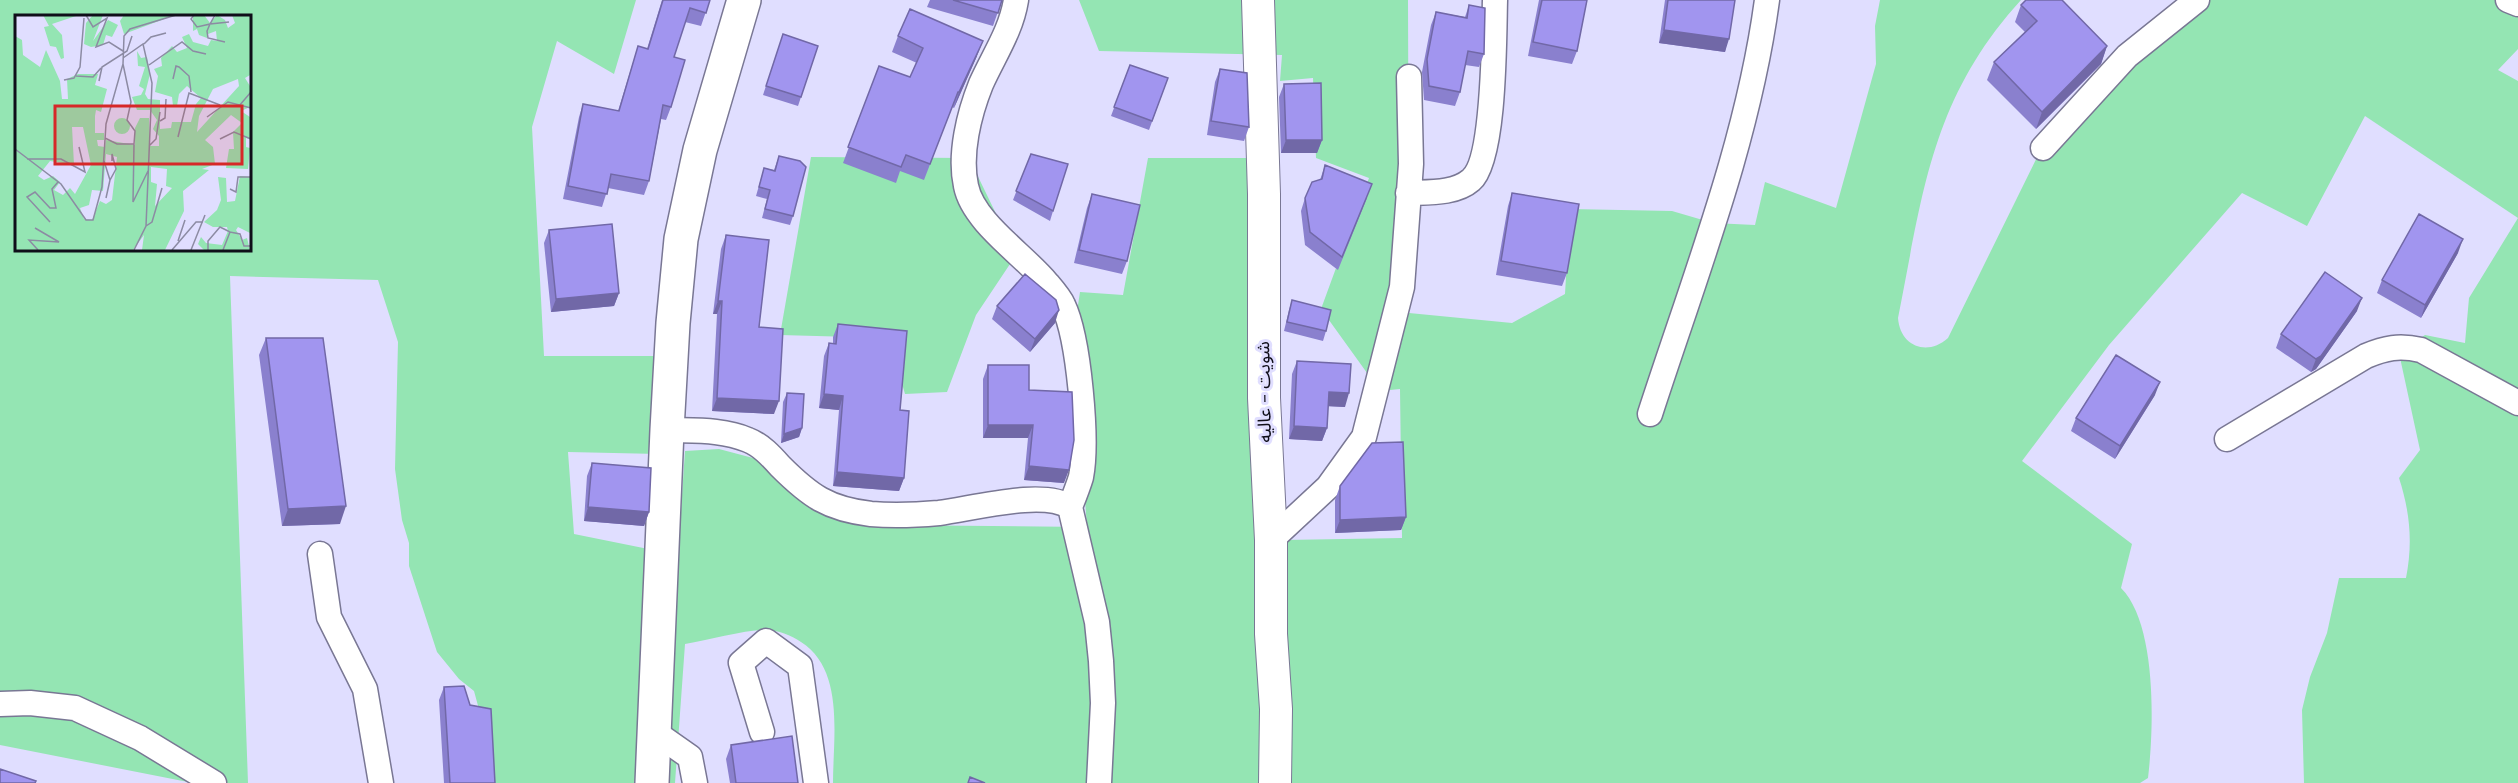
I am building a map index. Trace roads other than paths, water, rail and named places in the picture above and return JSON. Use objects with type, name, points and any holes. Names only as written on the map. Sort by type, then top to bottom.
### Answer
[{"type":"main road","points":[[652,783],[667,430],[673,323],[681,239],[700,150],[744,0]]},
{"type":"street","points":[[1016,0],[1003,45],[981,84],[968,128],[962,161],[966,189],[977,210],[1048,284],[1063,304],[1071,328],[1083,448],[1081,476],[1070,507],[1095,612],[1101,661],[1103,703],[1099,783]]},
{"type":"street","name":"شويت - عاليه","points":[[1258,0],[1264,194],[1264,398],[1271,540],[1271,634],[1276,709],[1275,783]]},
{"type":"street","points":[[1408,194],[1454,189],[1472,180],[1486,142],[1496,0]]},
{"type":"street","points":[[1650,414],[1732,160],[1753,83],[1767,0]]},
{"type":"street","points":[[2043,148],[2127,56],[2197,0]]},
{"type":"street","points":[[2508,0],[2518,4]]},
{"type":"street","points":[[1271,540],[1328,487],[1364,437],[1402,287],[1411,164],[1409,77]]},
{"type":"street","points":[[2227,439],[2366,356],[2387,347],[2421,350],[2518,403]]},
{"type":"street","points":[[667,430],[726,434],[750,440],[765,450],[821,502],[849,510],[905,516],[1043,498],[1061,501],[1070,507]]},
{"type":"street","points":[[321,554],[329,617],[365,689],[381,783]]},
{"type":"street","points":[[762,732],[741,663],[766,641],[800,666],[816,783]]},
{"type":"street","points":[[0,704],[30,703],[75,708],[141,738],[214,783]]},
{"type":"street","points":[[653,731],[690,757],[695,783]]}]
